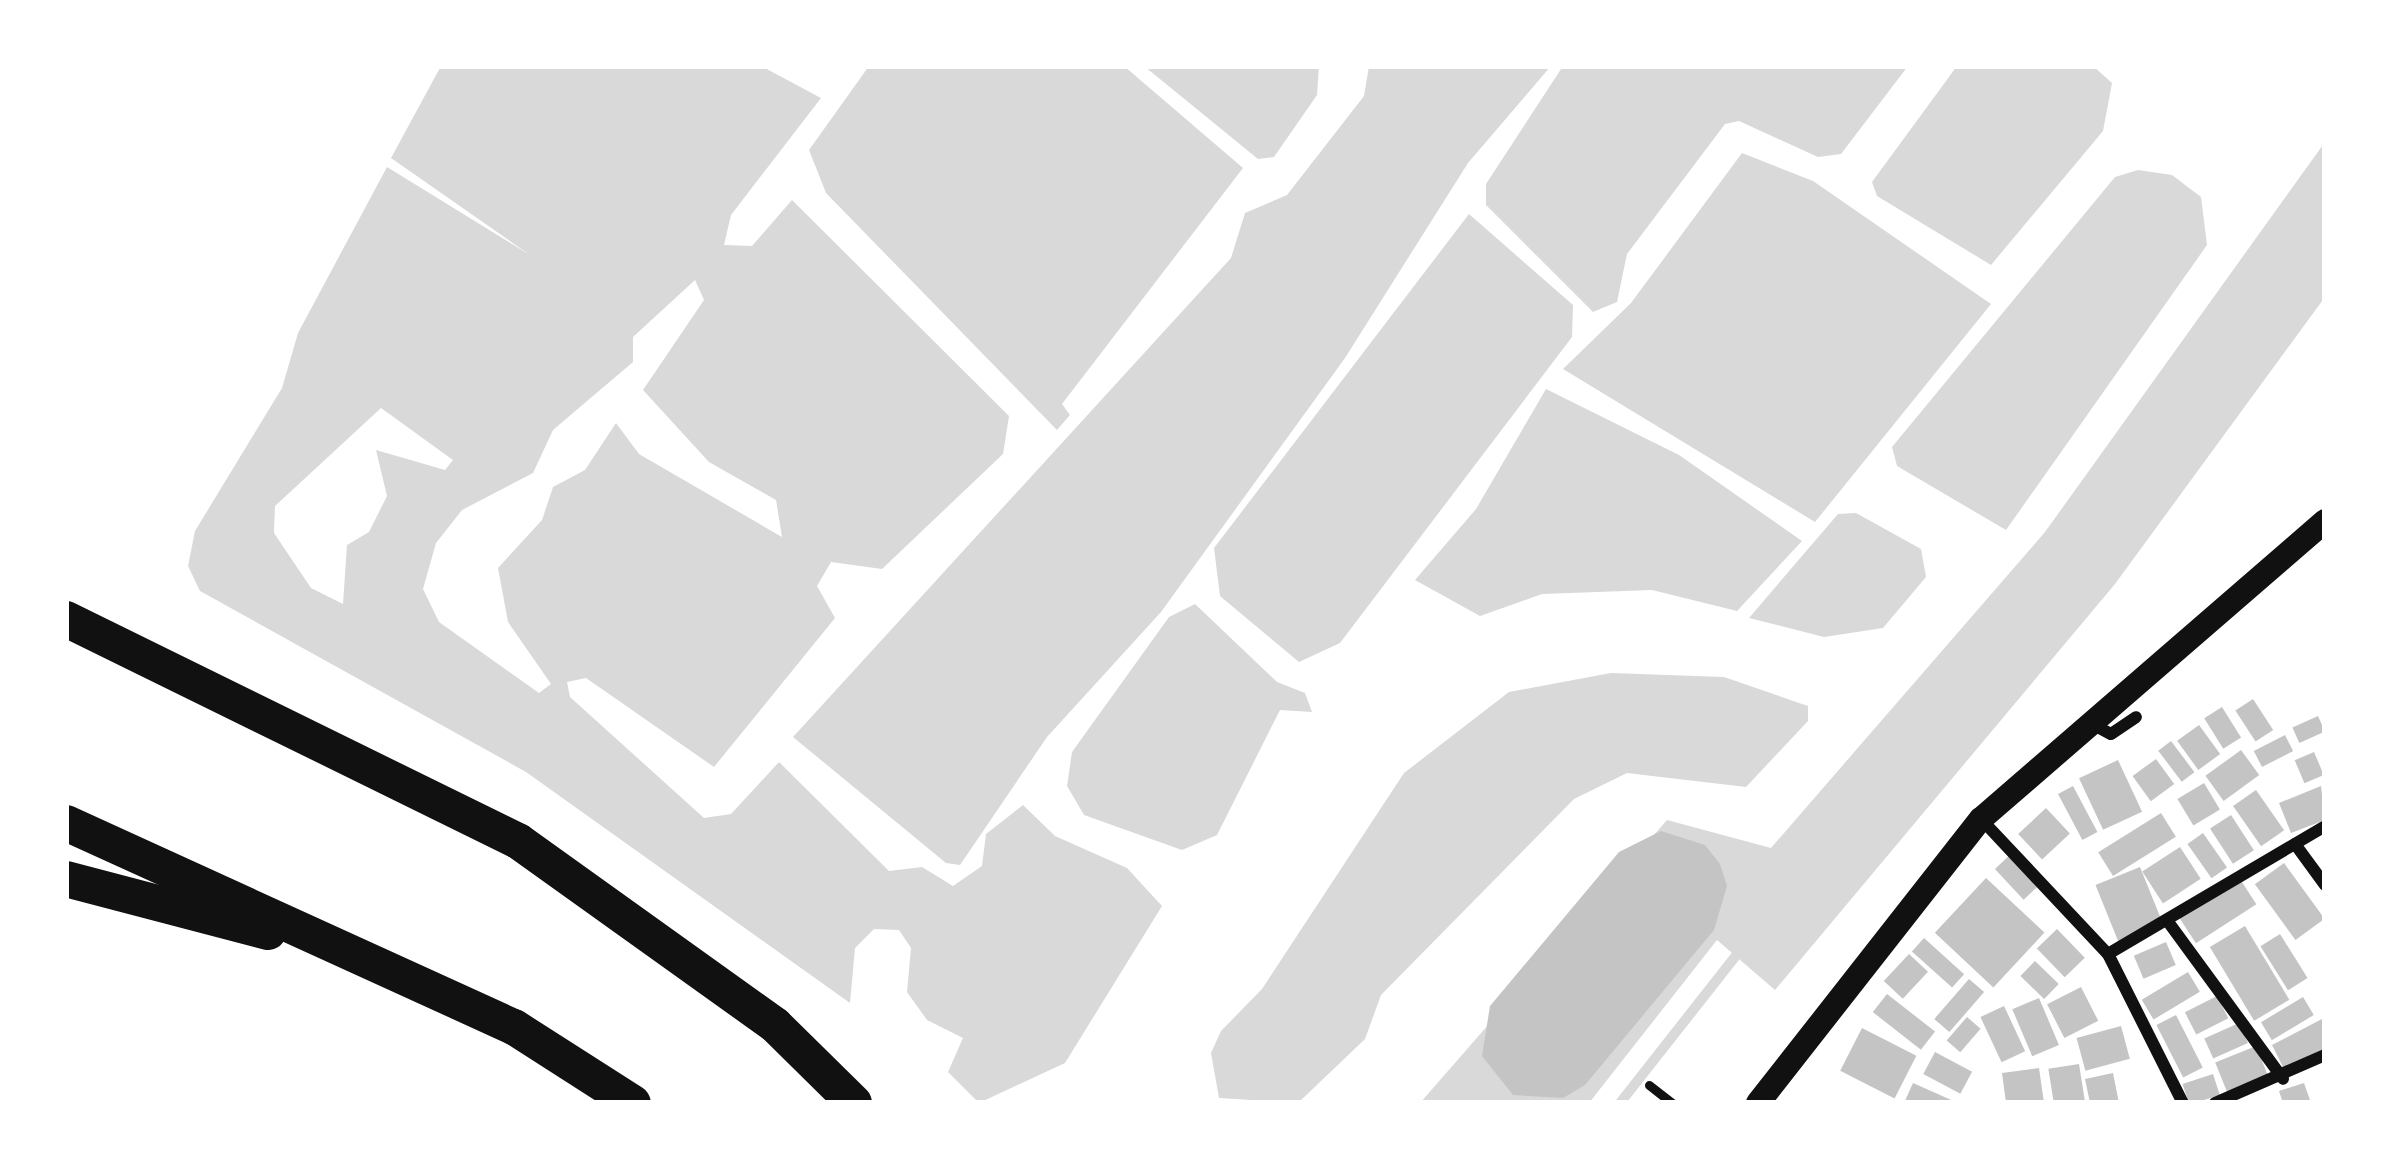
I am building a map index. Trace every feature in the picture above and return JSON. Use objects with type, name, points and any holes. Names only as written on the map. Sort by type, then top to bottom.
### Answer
[{"type":"highway","points":[[66,620],[518,841],[776,1025],[854,1103]]},
{"type":"highway","points":[[66,823],[420,982],[633,1103]]},
{"type":"highway","points":[[66,879],[420,982]]},
{"type":"main road","points":[[1758,1103],[1981,819],[2086,721],[2325,521]]},
{"type":"main road","points":[[1783,1103],[1793,1060]]},
{"type":"street","points":[[2086,721],[2111,734],[2136,717]]},
{"type":"street","points":[[1981,819],[2108,954],[2183,1103]]},
{"type":"street","points":[[2108,954],[2169,923],[2325,826]]},
{"type":"street","points":[[2295,844],[2325,885]]},
{"type":"street","points":[[2169,923],[2283,1079]]},
{"type":"street","points":[[2215,1103],[2283,1079],[2325,1055]]},
{"type":"lane","points":[[1648,1085],[1672,1103]]},
{"type":"shaded area","points":[[441,66],[761,66],[821,98],[731,215],[724,245],[752,246],[792,200],[1009,416],[1003,454],[882,569],[831,562],[817,586],[835,618],[714,767],[586,678],[567,682],[570,697],[704,818],[731,814],[779,762],[889,871],[922,867],[953,886],[982,866],[986,834],[1023,805],[1055,836],[1127,868],[1162,906],[1065,1063],[979,1103],[948,1072],[963,1038],[927,1020],[907,992],[911,948],[899,930],[874,929],[855,948],[850,1003],[526,772],[200,591],[188,566],[195,531],[282,388],[298,333],[387,167],[530,255],[391,158]],"holes":[[[695,280],[704,300],[643,390],[709,462],[776,500],[782,537],[639,454],[616,423],[585,470],[553,487],[542,520],[498,568],[508,622],[551,684],[539,693],[439,622],[423,589],[436,543],[462,510],[533,473],[553,430],[633,362],[633,337]],[[381,408],[453,460],[445,470],[376,450],[387,496],[369,532],[347,545],[343,604],[311,588],[274,533],[275,506]]]},
{"type":"shaded area","points":[[869,66],[1124,66],[1243,168],[1062,404],[1070,415],[1057,430],[826,193],[809,150]]},
{"type":"shaded area","points":[[1144,66],[1319,66],[1317,95],[1274,157],[1258,159]]},
{"type":"shaded area","points":[[1369,66],[1551,66],[1468,163],[1345,358],[1161,612],[1047,737],[960,865],[946,863],[793,737],[1231,258],[1245,213],[1287,195],[1364,96]]},
{"type":"shaded area","points":[[1563,66],[1908,66],[1841,154],[1818,157],[1739,121],[1725,124],[1627,254],[1617,302],[1593,312],[1486,205],[1486,184]]},
{"type":"shaded area","points":[[1957,66],[2093,66],[2112,83],[2103,131],[1991,265],[1877,196],[1872,182]]},
{"type":"shaded area","points":[[2325,142],[2325,297],[2115,584],[1775,990],[1717,940],[1589,1103],[1420,1103],[1667,820],[1771,848],[2045,532]]},
{"type":"shaded area","points":[[1742,153],[1813,181],[1991,304],[1815,522],[1563,369],[1631,303]]},
{"type":"shaded area","points":[[2138,170],[2172,175],[2201,197],[2207,245],[2006,530],[1897,466],[1892,447],[2115,177]]},
{"type":"shaded area","points":[[1469,214],[1573,305],[1572,337],[1340,643],[1299,662],[1220,596],[1214,548]]},
{"type":"shaded area","points":[[1546,389],[1679,455],[1802,541],[1737,611],[1652,590],[1542,594],[1480,616],[1415,580],[1476,509]]},
{"type":"shaded area","points":[[1856,513],[1921,549],[1926,577],[1883,628],[1824,637],[1749,618],[1838,514]]},
{"type":"shaded area","points":[[1195,604],[1277,682],[1305,693],[1312,712],[1280,710],[1217,835],[1182,850],[1084,815],[1067,786],[1072,752],[1169,617]]},
{"type":"shaded area","points":[[1611,673],[1724,677],[1808,706],[1808,721],[1746,787],[1627,773],[1574,799],[1381,995],[1365,1039],[1298,1103],[1219,1098],[1211,1053],[1221,1031],[1262,989],[1404,773],[1509,692]]},
{"type":"building","points":[[2253,699],[2273,730],[2256,741],[2235,710]]},
{"type":"building","points":[[2222,707],[2241,738],[2223,749],[2204,718]]},
{"type":"building","points":[[2318,716],[2325,732],[2299,743],[2292,727]]},
{"type":"building","points":[[2199,725],[2220,754],[2198,770],[2177,741]]},
{"type":"building","points":[[2285,735],[2293,751],[2262,767],[2254,751]]},
{"type":"building","points":[[2171,741],[2194,772],[2182,782],[2158,751]]},
{"type":"building","points":[[2241,750],[2259,775],[2224,801],[2205,776]]},
{"type":"building","points":[[2314,752],[2324,775],[2304,783],[2295,760]]},
{"type":"building","points":[[2156,759],[2174,784],[2151,801],[2133,776]]},
{"type":"building","points":[[2118,760],[2142,812],[2103,830],[2079,778]]},
{"type":"building","points":[[2204,783],[2220,810],[2193,826],[2177,799]]},
{"type":"building","points":[[2073,786],[2097,832],[2082,840],[2058,794]]},
{"type":"building","points":[[2321,786],[2325,820],[2291,833],[2279,803]]},
{"type":"building","points":[[2256,790],[2284,830],[2261,846],[2233,806]]},
{"type":"building","points":[[2046,808],[2070,834],[2042,860],[2018,834]]},
{"type":"building","points":[[2161,813],[2176,837],[2113,876],[2098,852]]},
{"type":"building","points":[[2231,815],[2254,850],[2233,864],[2210,829]]},
{"type":"building","points":[[1661,831],[1705,845],[1720,864],[1727,886],[1714,930],[1585,1085],[1563,1098],[1513,1095],[1482,1056],[1490,1006],[1619,852]]},
{"type":"building","points":[[2203,833],[2227,867],[2212,878],[2187,844]]},
{"type":"building","points":[[2180,847],[2201,879],[2163,903],[2142,872]]},
{"type":"building","points":[[2011,854],[2040,885],[2024,900],[1995,869]]},
{"type":"building","points":[[2284,863],[2325,919],[2295,940],[2255,884]]},
{"type":"building","points":[[2140,867],[2163,924],[2119,942],[2095,885]]},
{"type":"building","points":[[1986,878],[2045,933],[1993,987],[1935,933]]},
{"type":"building","points":[[2240,879],[2256,904],[2196,943],[2180,918]]},
{"type":"building","points":[[2245,926],[2289,1000],[2254,1021],[2210,947]]},
{"type":"building","points":[[2057,929],[2085,958],[2065,977],[2037,948]]},
{"type":"building","points":[[2280,934],[2308,978],[2288,990],[2260,946]]},
{"type":"building","points":[[1924,938],[1964,974],[1952,988],[1912,951]]},
{"type":"building","points":[[2166,942],[2176,965],[2144,979],[2134,956]]},
{"type":"building","points":[[1909,954],[1928,972],[1903,999],[1884,981]]},
{"type":"building","points":[[2035,961],[2059,984],[2044,999],[2020,976]]},
{"type":"building","points":[[2188,972],[2200,992],[2154,1020],[2142,1000]]},
{"type":"building","points":[[1969,979],[1984,992],[1949,1032],[1934,1019]]},
{"type":"building","points":[[2081,987],[2098,1021],[2064,1038],[2047,1004]]},
{"type":"building","points":[[1887,994],[1935,1032],[1921,1050],[1873,1012]]},
{"type":"building","points":[[2217,996],[2228,1018],[2196,1035],[2185,1012]]},
{"type":"building","points":[[2303,997],[2314,1015],[2272,1040],[2261,1022]]},
{"type":"building","points":[[2039,998],[2059,1045],[2032,1056],[2012,1009]]},
{"type":"building","points":[[2004,1006],[2025,1051],[2002,1062],[1980,1017]]},
{"type":"building","points":[[2176,1015],[2203,1068],[2183,1078],[2156,1025]]},
{"type":"building","points":[[1967,1017],[1981,1029],[1960,1052],[1947,1040]]},
{"type":"building","points":[[2322,1019],[2325,1050],[2285,1071],[2272,1045]]},
{"type":"building","points":[[2239,1023],[2248,1043],[2213,1059],[2204,1038]]},
{"type":"building","points":[[2121,1026],[2130,1059],[2085,1071],[2077,1038]]},
{"type":"building","points":[[1862,1028],[1916,1056],[1895,1098],[1840,1071]]},
{"type":"building","points":[[2256,1046],[2268,1076],[2227,1092],[2215,1062]]},
{"type":"building","points":[[1935,1052],[1972,1072],[1960,1094],[1923,1074]]},
{"type":"building","points":[[2079,1064],[2085,1103],[2054,1103],[2048,1069]]},
{"type":"building","points":[[2039,1068],[2044,1103],[2006,1103],[2002,1073]]},
{"type":"building","points":[[2113,1073],[2119,1103],[2090,1103],[2085,1079]]},
{"type":"building","points":[[2213,1074],[2220,1095],[2189,1103],[2183,1084]]},
{"type":"building","points":[[1913,1083],[1958,1103],[1904,1103]]},
{"type":"building","points":[[2304,1083],[2311,1103],[2283,1103],[2279,1091]]},
{"type":"waterway","points":[[1620,1103],[1742,948]]}]
